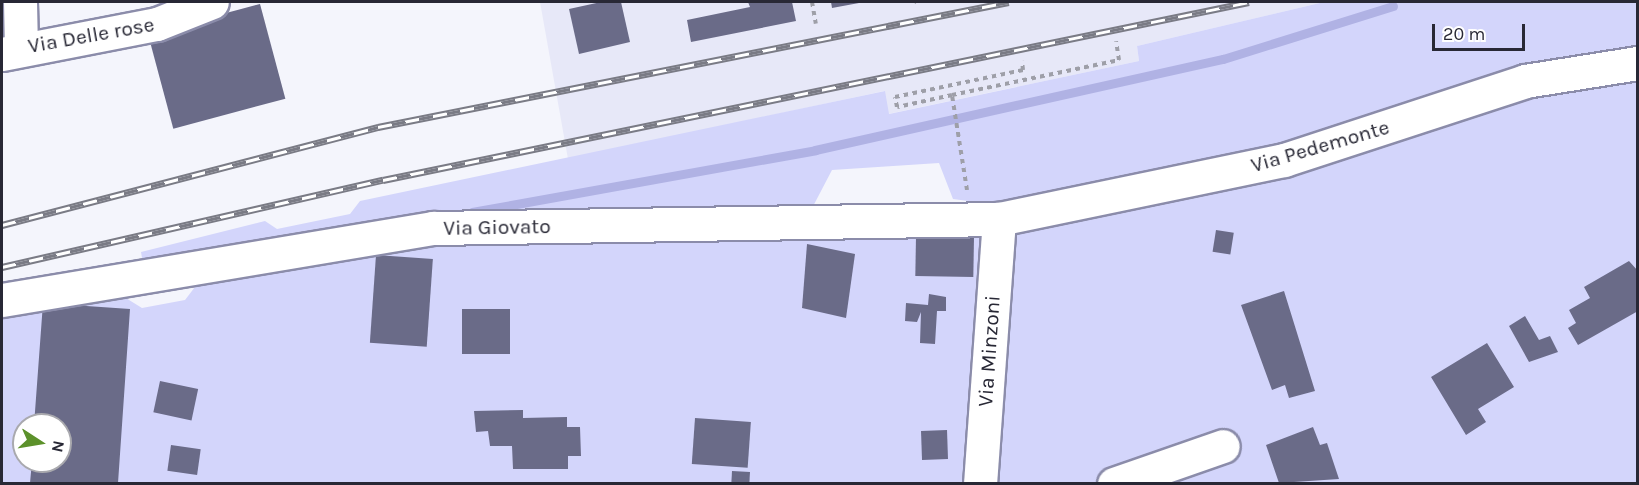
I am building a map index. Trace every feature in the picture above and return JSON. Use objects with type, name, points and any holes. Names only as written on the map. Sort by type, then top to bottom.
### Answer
[{"type":"street","points":[[11,51],[20,2]]},
{"type":"street","name":"Via Delle rose","points":[[11,51],[157,24],[212,2]]},
{"type":"street","name":"Via Pedemonte","points":[[999,219],[1284,160],[1525,81],[1638,63]]},
{"type":"street","name":"Via Giovato","points":[[2,300],[433,228],[999,219]]},
{"type":"street","name":"Via Minzoni","points":[[980,483],[999,219]]},
{"type":"street","points":[[1114,483],[1223,446]]},
{"type":"path","points":[[812,2],[816,24]]},
{"type":"path","points":[[1022,61],[1023,70],[895,97],[897,106],[1119,60],[1116,41]]},
{"type":"path","points":[[951,219],[968,190],[952,94]]},
{"type":"shaded area","points":[[540,2],[1324,2],[1137,46],[1139,61],[888,114],[884,91],[568,159]]},
{"type":"shaded area","points":[[1324,2],[1637,2],[1637,55],[1282,152],[1014,207],[953,199],[939,163],[832,170],[809,214],[620,216],[144,270],[141,252],[265,221],[277,229],[350,214],[360,201],[885,91],[889,114],[1139,61],[1137,46]]},
{"type":"shaded area","points":[[1637,67],[1637,483],[985,484],[1003,223]]},
{"type":"shaded area","points":[[993,223],[975,483],[2,484],[2,305],[108,287],[142,308],[185,300],[208,270],[343,247]]},
{"type":"building","points":[[601,2],[621,2],[630,42],[579,54],[569,9]]},
{"type":"building","points":[[748,2],[792,2],[796,21],[691,42],[687,20],[750,7]]},
{"type":"building","points":[[831,2],[859,2],[859,3],[832,8]]},
{"type":"building","points":[[260,4],[285,99],[173,129],[148,34]]},
{"type":"building","points":[[1216,230],[1234,233],[1230,255],[1213,252]]},
{"type":"building","points":[[916,236],[974,237],[973,277],[915,276]]},
{"type":"building","points":[[807,244],[855,254],[846,318],[802,308]]},
{"type":"building","points":[[376,255],[433,259],[427,347],[370,343]]},
{"type":"building","points":[[1629,261],[1638,271],[1638,311],[1578,345],[1568,328],[1576,323],[1569,310],[1590,298],[1584,287]]},
{"type":"building","points":[[1284,291],[1315,391],[1289,398],[1285,385],[1272,390],[1241,305]]},
{"type":"building","points":[[929,294],[946,297],[946,311],[937,311],[935,344],[920,343],[921,312],[917,322],[905,321],[906,303],[928,305]]},
{"type":"building","points":[[43,303],[130,309],[118,483],[30,483],[31,473],[72,473],[72,413],[35,413]]},
{"type":"building","points":[[462,309],[510,309],[510,354],[462,354]]},
{"type":"building","points":[[1525,316],[1539,340],[1550,336],[1558,352],[1529,362],[1509,326]]},
{"type":"building","points":[[1487,343],[1514,387],[1478,409],[1486,422],[1466,435],[1431,377]]},
{"type":"building","points":[[160,381],[198,389],[191,420],[153,412]]},
{"type":"building","points":[[523,410],[523,418],[567,417],[567,427],[580,427],[581,456],[568,456],[568,469],[513,469],[512,446],[490,446],[488,431],[476,432],[474,411]]},
{"type":"building","points":[[695,418],[751,422],[748,468],[692,464]]},
{"type":"building","points":[[1313,427],[1320,445],[1327,443],[1339,479],[1279,483],[1266,445]]},
{"type":"building","points":[[947,430],[948,459],[922,460],[921,431]]},
{"type":"building","points":[[171,445],[201,449],[197,475],[167,471]]},
{"type":"building","points":[[732,471],[750,472],[749,484],[731,483]]},
{"type":"waterway","points":[[472,212],[815,150],[1223,59],[1393,6]]},
{"type":"railway","points":[[2,225],[378,127],[1009,2]]},
{"type":"railway","points":[[2,267],[383,180],[1249,2]]}]
